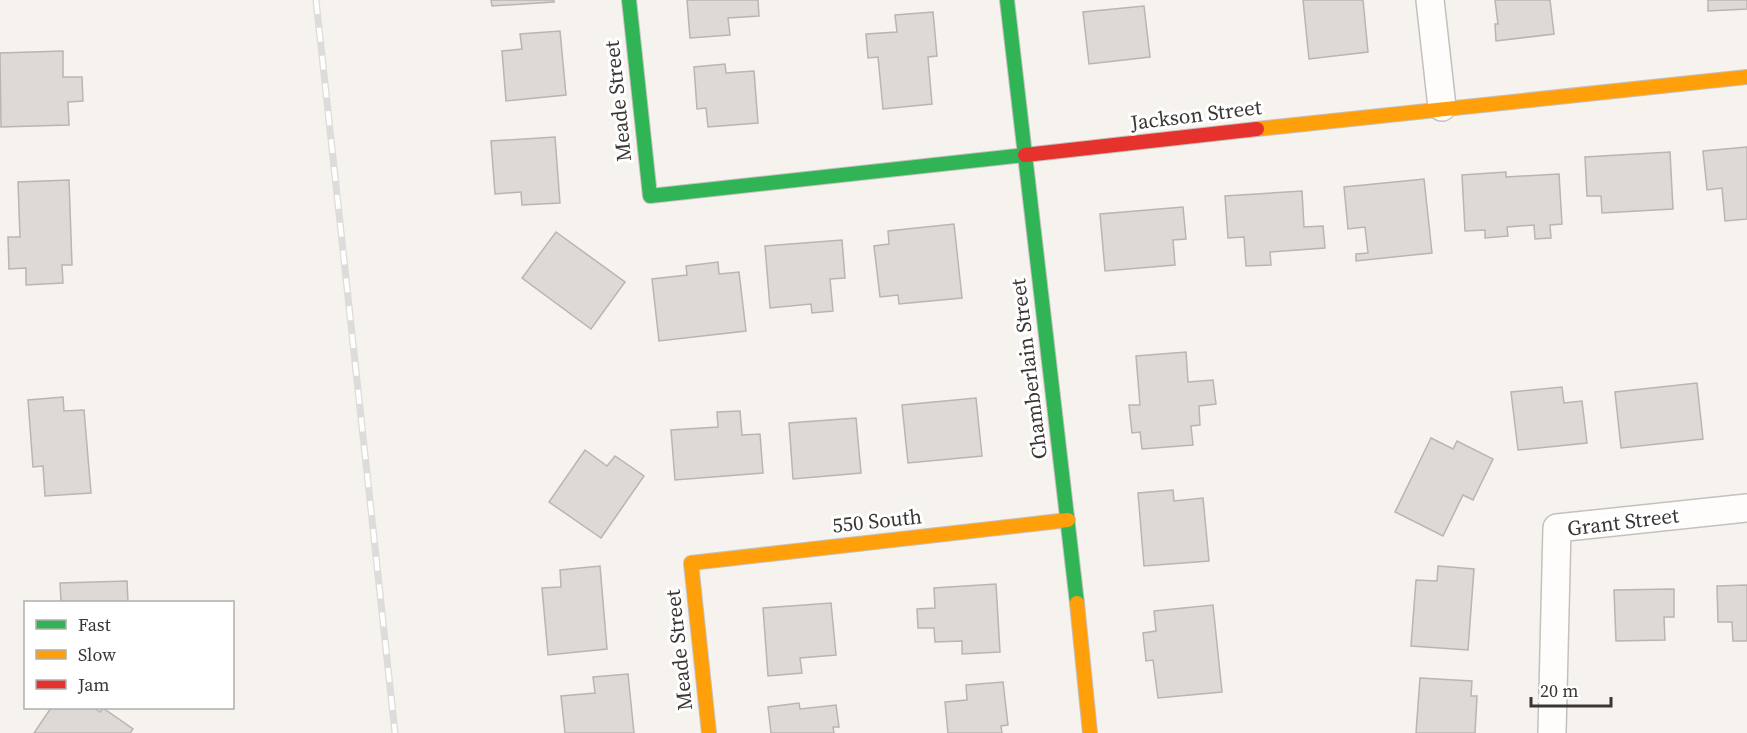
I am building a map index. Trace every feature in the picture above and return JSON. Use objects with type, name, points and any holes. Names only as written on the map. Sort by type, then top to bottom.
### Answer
[{"type":"street","name":"Meade Street","points":[[628,0],[650,196]]},
{"type":"street","name":"Chamberlain Street","points":[[1007,0],[1068,520],[1090,733]]},
{"type":"street","points":[[1430,0],[1442,107]]},
{"type":"street","name":"Jackson Street","points":[[650,196],[1024,156],[1442,107],[1747,76]]},
{"type":"street","name":"Grant Street","points":[[1552,733],[1557,528],[1747,508]]},
{"type":"street","name":"550 South","points":[[691,563],[1068,520]]},
{"type":"street","name":"Meade Street","points":[[691,563],[709,733]]},
{"type":"building","points":[[491,0],[554,0],[554,2],[492,6]]},
{"type":"building","points":[[687,0],[758,0],[759,16],[728,18],[730,35],[690,38]]},
{"type":"building","points":[[1303,0],[1363,0],[1368,52],[1309,59]]},
{"type":"building","points":[[1495,0],[1550,0],[1554,34],[1496,41],[1495,24],[1498,24]]},
{"type":"building","points":[[1708,0],[1747,0],[1747,9],[1708,11]]},
{"type":"building","points":[[1144,6],[1150,57],[1089,64],[1083,12]]},
{"type":"building","points":[[933,12],[937,56],[928,57],[932,104],[883,109],[878,57],[868,58],[866,34],[897,32],[895,15]]},
{"type":"building","points":[[560,31],[566,95],[506,101],[502,51],[522,49],[520,34]]},
{"type":"building","points":[[63,51],[63,77],[82,77],[83,101],[68,102],[69,125],[1,127],[0,53]]},
{"type":"building","points":[[725,64],[726,73],[754,71],[758,123],[708,127],[706,108],[697,109],[694,67]]},
{"type":"building","points":[[555,137],[560,203],[522,205],[521,192],[495,194],[491,141]]},
{"type":"building","points":[[1747,147],[1747,219],[1725,221],[1722,188],[1707,190],[1703,151]]},
{"type":"building","points":[[1670,152],[1673,209],[1602,213],[1601,196],[1587,196],[1585,157]]},
{"type":"building","points":[[1506,172],[1506,177],[1559,174],[1562,224],[1550,225],[1551,238],[1535,239],[1534,225],[1507,227],[1508,236],[1485,238],[1485,230],[1465,231],[1462,175]]},
{"type":"building","points":[[1424,179],[1432,253],[1356,261],[1356,254],[1368,253],[1365,227],[1348,229],[1344,187]]},
{"type":"building","points":[[69,180],[72,265],[62,265],[63,283],[26,285],[26,268],[9,269],[8,237],[20,237],[18,182]]},
{"type":"building","points":[[1302,191],[1304,227],[1323,226],[1325,248],[1270,252],[1271,265],[1246,266],[1244,237],[1228,238],[1225,196]]},
{"type":"building","points":[[1183,207],[1186,239],[1173,240],[1175,265],[1105,271],[1100,214]]},
{"type":"building","points":[[954,224],[962,298],[899,304],[898,295],[880,297],[874,246],[889,244],[888,231]]},
{"type":"building","points":[[556,232],[625,282],[591,329],[522,278]]},
{"type":"building","points":[[842,240],[845,278],[830,279],[833,311],[812,313],[811,304],[770,308],[765,246]]},
{"type":"building","points":[[718,262],[719,274],[739,272],[746,331],[659,341],[652,279],[687,275],[686,266]]},
{"type":"building","points":[[1186,352],[1188,382],[1213,380],[1216,404],[1199,406],[1200,425],[1191,426],[1193,445],[1142,449],[1140,432],[1132,433],[1129,405],[1140,405],[1136,356]]},
{"type":"building","points":[[1697,383],[1703,439],[1621,448],[1615,392]]},
{"type":"building","points":[[1562,387],[1564,403],[1582,401],[1587,443],[1518,450],[1511,392]]},
{"type":"building","points":[[63,397],[64,411],[84,410],[91,493],[45,496],[43,466],[33,467],[28,400]]},
{"type":"building","points":[[976,398],[982,456],[908,463],[902,405]]},
{"type":"building","points":[[740,411],[742,435],[760,434],[763,473],[675,480],[671,430],[718,427],[717,412]]},
{"type":"building","points":[[856,418],[861,473],[793,479],[789,423]]},
{"type":"building","points":[[1431,438],[1453,449],[1457,441],[1493,459],[1473,500],[1463,495],[1443,536],[1395,512]]},
{"type":"building","points":[[585,450],[607,466],[615,456],[644,476],[601,538],[549,502]]},
{"type":"building","points":[[1173,490],[1174,501],[1203,498],[1209,561],[1144,566],[1138,493]]},
{"type":"building","points":[[600,566],[607,649],[548,655],[542,588],[561,587],[560,570]]},
{"type":"building","points":[[1438,566],[1474,569],[1468,650],[1411,646],[1416,580],[1437,581]]},
{"type":"building","points":[[127,581],[128,601],[61,601],[60,583]]},
{"type":"building","points":[[996,584],[1000,652],[962,654],[962,641],[935,642],[934,628],[918,628],[917,609],[935,608],[934,588]]},
{"type":"building","points":[[1747,585],[1747,641],[1733,641],[1732,622],[1718,622],[1717,586]]},
{"type":"building","points":[[1674,589],[1674,617],[1664,617],[1665,640],[1616,641],[1614,590]]},
{"type":"building","points":[[831,603],[836,655],[800,658],[802,673],[768,676],[763,608]]},
{"type":"building","points":[[1213,605],[1222,692],[1158,698],[1153,660],[1146,661],[1143,633],[1156,631],[1154,611]]},
{"type":"building","points":[[628,674],[634,733],[565,733],[561,696],[595,693],[593,677]]},
{"type":"building","points":[[1420,678],[1472,681],[1471,696],[1477,696],[1475,733],[1416,733]]},
{"type":"building","points":[[1003,682],[1008,725],[1001,726],[1002,733],[948,733],[945,702],[967,700],[966,685]]},
{"type":"building","points":[[799,703],[800,709],[836,705],[839,727],[833,727],[834,733],[771,733],[768,707]]},
{"type":"building","points":[[50,709],[96,709],[100,712],[104,709],[133,729],[130,733],[34,733]]},
{"type":"railway","points":[[316,0],[395,733]]},
{"type":"traffic: fast","points":[[629,0],[650,196],[1025,155]]},
{"type":"traffic: fast","points":[[1007,0],[1077,603]]},
{"type":"traffic: slow","points":[[1257,129],[1747,77]]},
{"type":"traffic: slow","points":[[709,733],[691,563],[1068,520]]},
{"type":"traffic: slow","points":[[1077,603],[1090,733]]},
{"type":"traffic: jam","points":[[1025,155],[1257,129]]}]
